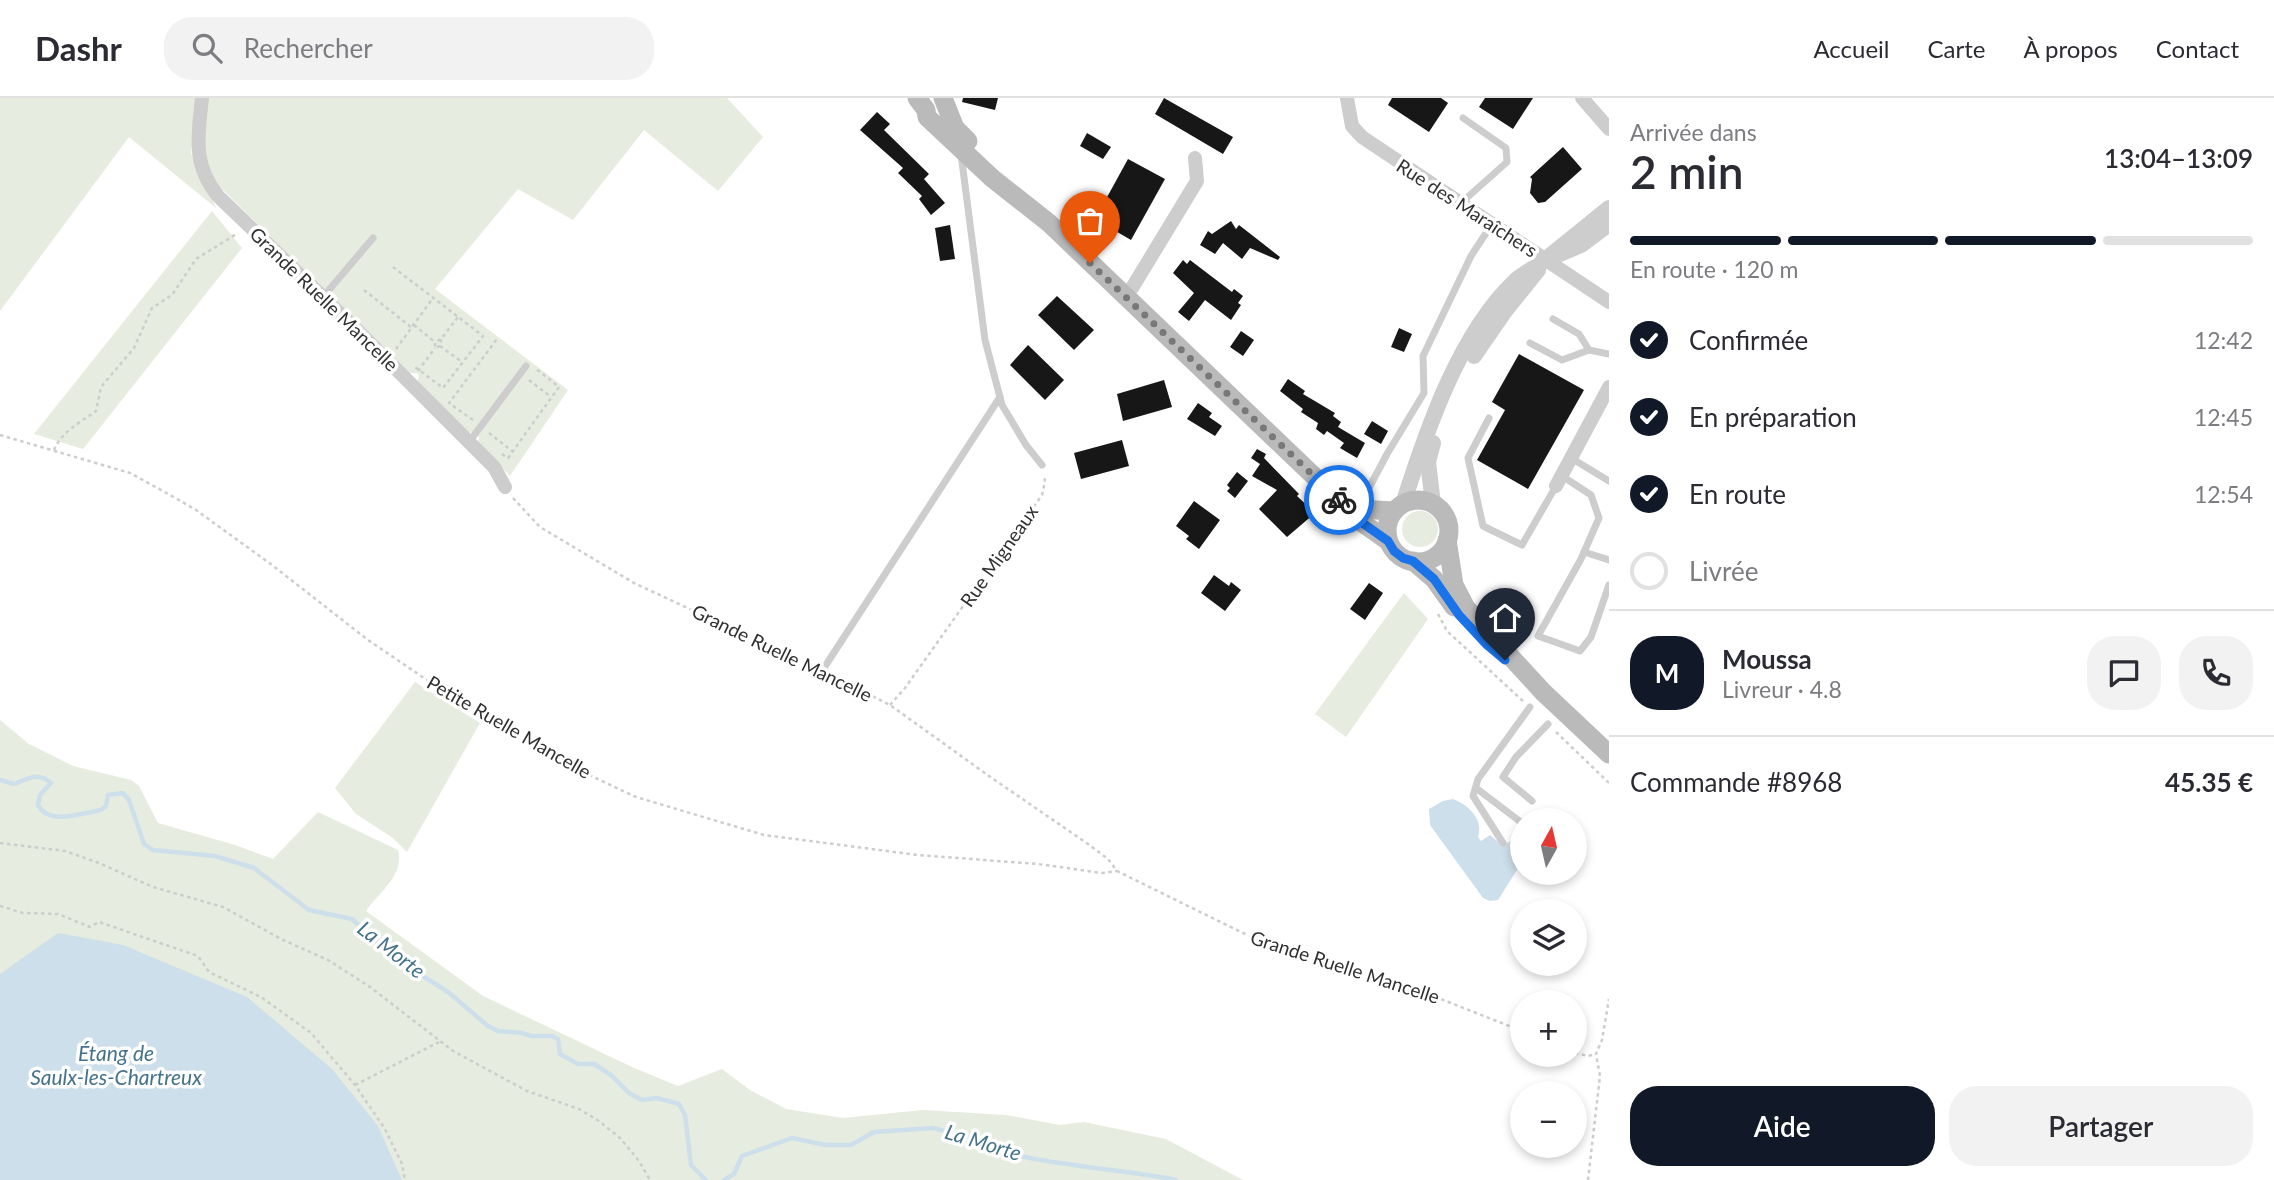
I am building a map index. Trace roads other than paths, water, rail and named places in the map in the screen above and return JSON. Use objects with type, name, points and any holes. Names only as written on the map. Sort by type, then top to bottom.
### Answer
[{"type":"main road","points":[[935,107],[960,150],[1049,223]]},
{"type":"main road","points":[[935,107],[1049,223],[1350,506],[1354,517],[1388,541],[1394,551],[1403,558],[1422,561],[1437,555],[1447,540]]},
{"type":"main road","points":[[1350,506],[1398,508],[1423,500],[1440,509],[1448,524],[1450,569],[1458,596],[1475,619],[1543,692]]},
{"type":"main road","points":[[1388,541],[1387,530],[1398,508]]},
{"type":"main road","points":[[1413,561],[1434,579],[1459,615],[1486,644],[1543,692],[1609,754]]},
{"type":"street","name":"Grande Ruelle Mancelle","points":[[202,98],[198,132],[201,169],[207,183],[250,229],[323,297],[494,467],[505,487]]},
{"type":"street","name":"Rue des Maraîchers","points":[[1347,98],[1352,126],[1362,137],[1609,302]]},
{"type":"street","points":[[1582,98],[1609,129]]},
{"type":"street","points":[[1125,296],[1197,181],[1195,158]]},
{"type":"street","points":[[1398,508],[1443,394],[1474,336],[1516,279],[1545,260],[1609,208]]},
{"type":"street","points":[[1433,504],[1428,462],[1451,398],[1484,340],[1545,260],[1581,245],[1609,224]]},
{"type":"street","points":[[1558,481],[1609,387]]},
{"type":"lane","points":[[1461,203],[1507,162],[1506,148],[1462,118]]},
{"type":"lane","points":[[960,150],[985,340],[1002,405],[1026,445],[1042,464]]},
{"type":"lane","points":[[1350,506],[1387,454],[1424,393],[1423,356],[1471,256],[1492,224]]},
{"type":"lane","points":[[323,297],[373,238]]},
{"type":"lane","points":[[1553,318],[1579,334],[1589,350]]},
{"type":"lane","points":[[1530,343],[1562,360],[1589,350],[1609,354]]},
{"type":"lane","points":[[469,442],[520,374],[529,366]]},
{"type":"lane","points":[[822,671],[1000,397]]},
{"type":"lane","points":[[1489,418],[1468,458],[1483,526],[1522,545],[1558,481],[1591,495],[1599,518],[1584,552],[1538,636],[1580,651],[1591,637],[1609,585]]},
{"type":"lane","points":[[1571,458],[1609,481]]},
{"type":"lane","points":[[1584,552],[1609,560]]},
{"type":"lane","points":[[1503,844],[1473,796],[1486,768],[1530,707]]},
{"type":"lane","points":[[1532,801],[1503,778],[1516,757],[1548,724]]},
{"type":"lane","points":[[1476,788],[1510,814]]},
{"type":"water","points":[[1453,799],[1474,814],[1481,841],[1490,835],[1503,846],[1510,841],[1510,881],[1498,900],[1483,898],[1430,825],[1429,809]]},
{"type":"water","name":"Étang de Saulx-les-Chartreux","points":[[58,933],[123,945],[247,997],[332,1069],[378,1126],[402,1180],[0,1180],[0,974]]},
{"type":"waterway","name":"La Morte","points":[[0,780],[14,784],[33,777],[46,779],[51,783],[40,795],[38,805],[43,811],[58,817],[101,810],[106,806],[108,795],[123,793],[129,800],[144,844],[153,850],[215,856],[254,868],[309,910],[352,919],[396,959],[448,992],[488,1026],[498,1031],[552,1036],[558,1039],[560,1054],[578,1064],[594,1064],[611,1075],[629,1093],[642,1100],[657,1098],[679,1104],[685,1115],[691,1165],[706,1180]]},
{"type":"waterway","name":"La Morte","points":[[724,1180],[734,1174],[742,1156],[792,1138],[826,1145],[851,1145],[874,1132],[933,1128],[1041,1160],[1176,1180]]}]
